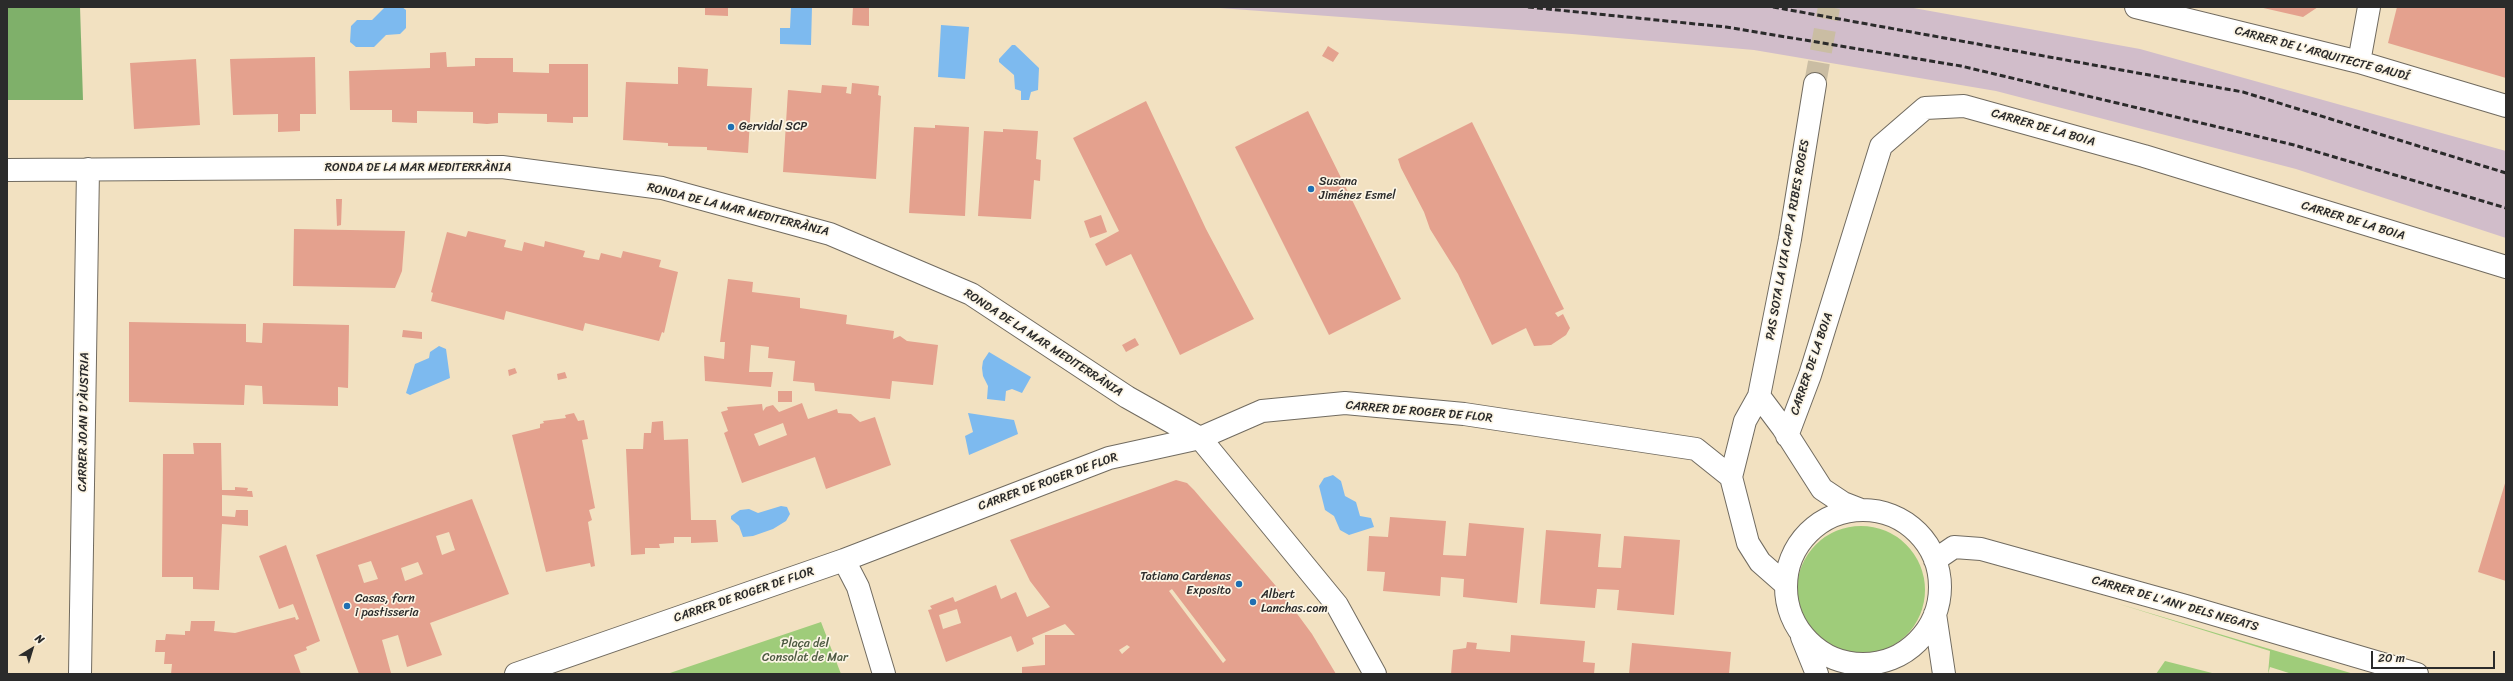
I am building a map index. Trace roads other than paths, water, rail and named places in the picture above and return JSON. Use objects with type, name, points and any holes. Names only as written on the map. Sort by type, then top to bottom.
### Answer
[{"type":"street","name":"CARRER DE L'ARQUITECTE GAUDÍ","points":[[2136,7],[2359,62],[2506,106]]},
{"type":"street","points":[[2359,62],[2369,7]]},
{"type":"street","name":"PAS SOTA LA VIA CAP A RIBES ROGES","points":[[1731,477],[1745,421],[1759,396],[1790,239],[1814,84]]},
{"type":"street","name":"CARRER DE LA BOIA","points":[[1787,436],[1810,374],[1881,146],[1925,108],[1964,106],[2144,156],[2506,267]]},
{"type":"street","name":"RONDA DE LA MAR MEDITERRÀNIA","points":[[7,170],[502,167],[662,188],[830,234],[971,294],[1127,397],[1200,438]]},
{"type":"street","name":"CARRER JOAN D'ÀUSTRIA","points":[[80,674],[88,169]]},
{"type":"street","points":[[1759,396],[1822,489],[1843,503],[1861,510],[1879,512],[1898,518],[1913,529],[1926,543],[1935,560],[1940,578],[1940,590],[1935,614],[1924,634],[1907,651],[1886,661],[1862,665],[1839,661],[1818,650],[1800,634]]},
{"type":"street","name":"CARRER DE ROGER DE FLOR","points":[[516,674],[844,560],[1109,458],[1200,438],[1262,411],[1345,404],[1464,414],[1696,449],[1731,477]]},
{"type":"street","points":[[1200,438],[1337,605],[1375,674]]},
{"type":"street","points":[[1731,477],[1748,543],[1760,562],[1785,584]]},
{"type":"street","points":[[1817,674],[1792,619],[1786,601],[1785,584],[1792,556],[1808,532],[1833,516],[1861,510]]},
{"type":"street","name":"CARRER DE L'ANY DELS NEGATS","points":[[1935,560],[1954,547],[1981,549],[2186,606],[2417,674]]},
{"type":"street","points":[[844,560],[858,587],[884,674]]},
{"type":"street","points":[[1935,614],[1944,674]]},
{"type":"water","points":[[385,7],[402,7],[406,10],[406,28],[400,34],[386,35],[374,47],[356,47],[350,42],[351,26],[357,20],[372,20]]},
{"type":"water","points":[[791,7],[812,7],[811,45],[780,44],[780,28],[790,28]]},
{"type":"water","points":[[941,25],[969,27],[965,79],[938,77]]},
{"type":"water","points":[[1012,45],[1015,45],[1039,68],[1038,90],[1031,92],[1029,100],[1021,100],[1021,91],[1015,89],[1014,75],[999,62],[999,59]]},
{"type":"water","points":[[439,346],[446,349],[450,378],[410,395],[406,393],[415,364],[429,358],[430,352]]},
{"type":"water","points":[[989,352],[1031,377],[1022,393],[1012,389],[1006,391],[1005,401],[987,399],[988,386],[983,376],[982,368],[983,361]]},
{"type":"water","points":[[968,413],[1014,420],[1018,434],[969,455],[965,436],[973,432]]},
{"type":"water","points":[[1333,475],[1341,481],[1345,496],[1356,502],[1360,516],[1371,518],[1374,527],[1349,535],[1340,530],[1334,516],[1325,510],[1319,486],[1324,478]]},
{"type":"water","points":[[781,506],[787,507],[790,514],[786,521],[773,529],[753,536],[743,537],[739,526],[731,519],[731,516],[740,510],[749,509],[758,513]]},
{"type":"tunnel","points":[[1815,84],[1829,7]]},
{"type":"railway","points":[[1528,7],[1726,27],[1961,66],[2294,145],[2506,208]]},
{"type":"railway","points":[[1773,7],[2243,92],[2506,173]]},
{"type":"place","name":"Gervidal SCP","points":[[731,127]]},
{"type":"place","name":"Susana Jiménez Esmel","points":[[1311,189]]},
{"type":"place","name":"Tatiana Cardenas Exposito","points":[[1239,584]]},
{"type":"place","name":"Albert Lanchas.com","points":[[1253,602]]},
{"type":"place","name":"Casas, forn i pastisseria","points":[[347,606]]},
{"type":"park label","name":"Plaça del Consolat de Mar","points":[[805,651]]}]
